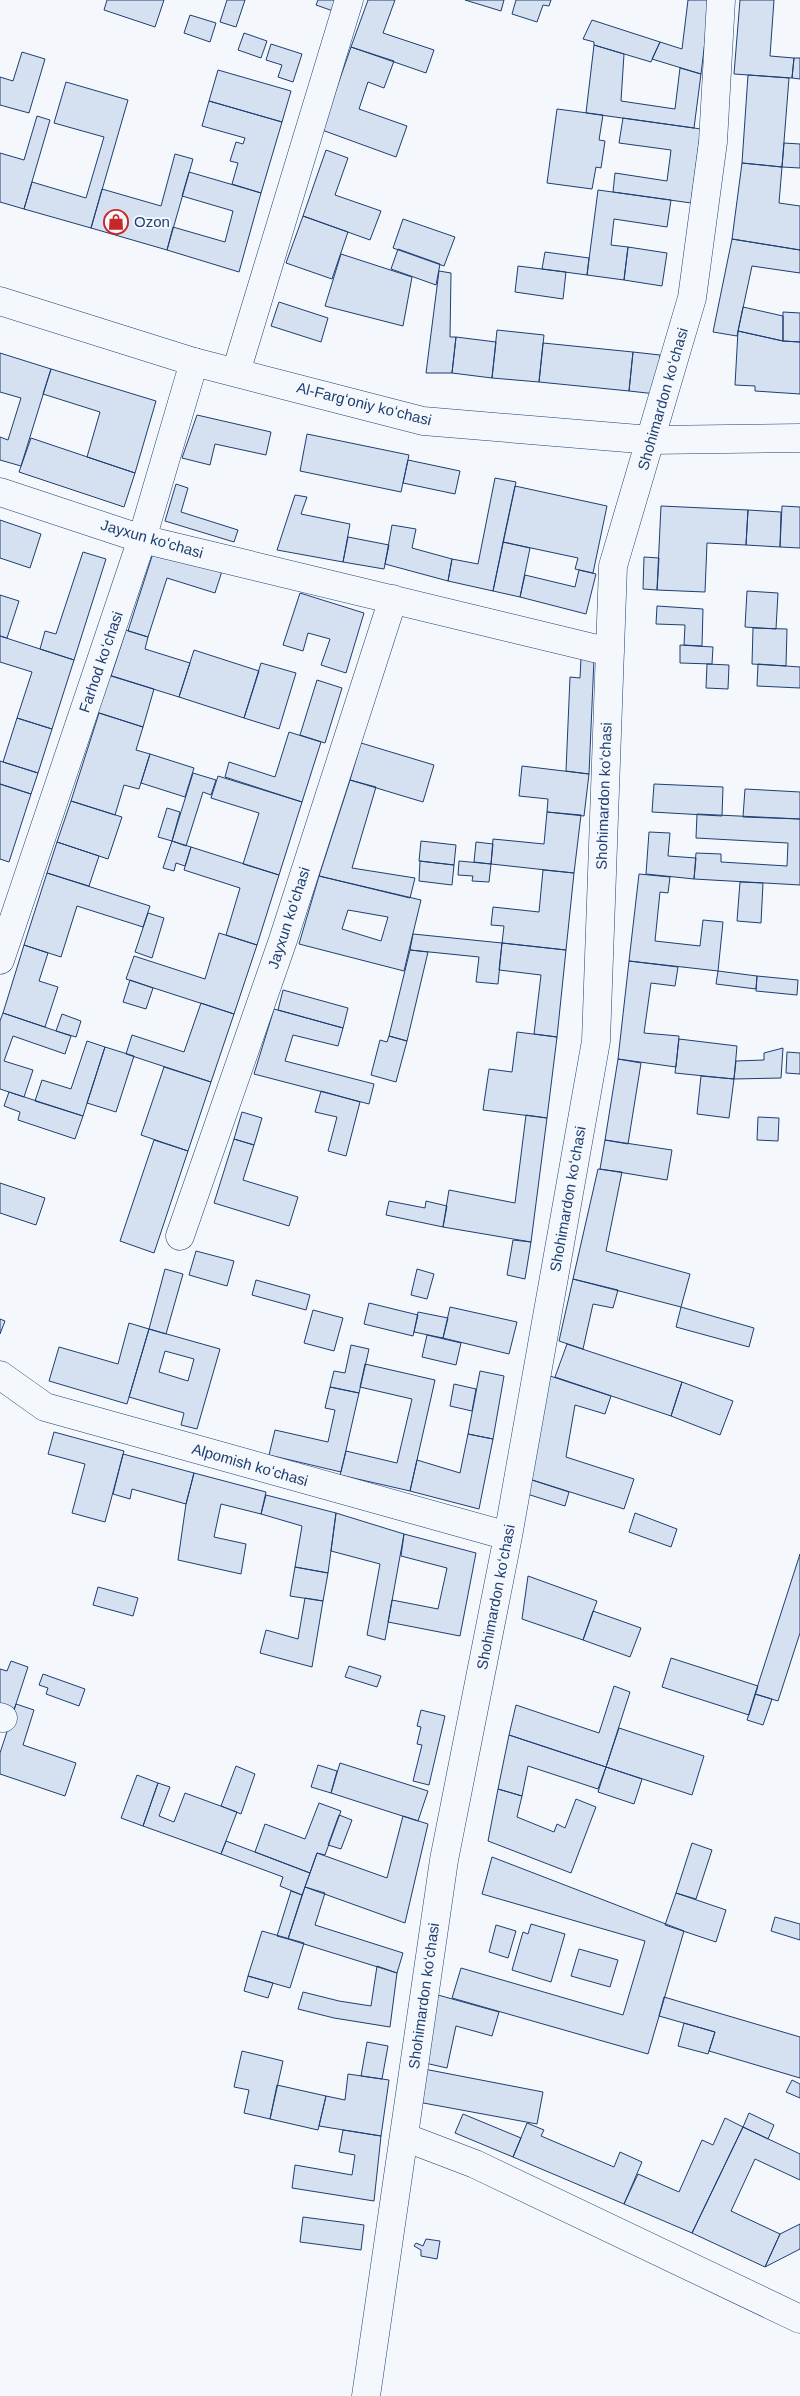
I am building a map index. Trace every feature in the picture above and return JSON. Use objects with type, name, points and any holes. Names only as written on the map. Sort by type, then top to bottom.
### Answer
[{"type":"street","points":[[236,372],[349,0]]},
{"type":"street","name":"Shohimardon koʻchasi","points":[[366,2396],[444,1860],[508,1536],[596,1041],[613,566],[692,298],[713,142],[721,0]]},
{"type":"street","name":"Al-Fargʻoniy koʻchasi","points":[[0,301],[194,362],[424,420],[650,440],[800,438]]},
{"type":"street","name":"Farhod koʻchasi","points":[[0,960],[142,539],[194,362]]},
{"type":"street","name":"Jayxun koʻchasi","points":[[0,492],[142,539],[610,652]]},
{"type":"street","name":"Jayxun koʻchasi","points":[[180,1236],[283,940],[393,599]]},
{"type":"street","name":"Alpomish koʻchasi","points":[[0,1375],[45,1407],[508,1536]]},
{"type":"street","points":[[404,2137],[474,2164],[800,2319]]},
{"type":"building","points":[[107,0],[164,0],[155,27],[104,10]]},
{"type":"building","points":[[227,0],[245,0],[236,27],[220,22]]},
{"type":"building","points":[[318,0],[340,0],[336,12],[316,5]]},
{"type":"building","points":[[368,0],[395,0],[383,33],[434,50],[426,73],[351,47]]},
{"type":"building","points":[[465,0],[504,0],[501,11]]},
{"type":"building","points":[[516,0],[551,0],[549,6],[543,5],[537,22],[512,14]]},
{"type":"building","points":[[688,0],[710,0],[701,74],[652,59],[660,42],[682,49]]},
{"type":"building","points":[[740,0],[774,0],[770,56],[794,58],[792,78],[734,74]]},
{"type":"building","points":[[190,15],[216,23],[210,42],[184,33]]},
{"type":"building","points":[[592,20],[660,42],[651,62],[594,45],[594,42],[583,39]]},
{"type":"building","points":[[244,33],[267,41],[261,58],[238,50]]},
{"type":"building","points":[[271,44],[302,54],[293,82],[278,77],[282,65],[266,60]]},
{"type":"building","points":[[594,45],[624,54],[621,101],[675,109],[680,68],[701,74],[694,128],[586,113]]},
{"type":"building","points":[[351,47],[394,61],[384,88],[368,82],[359,109],[407,126],[396,157],[322,130]]},
{"type":"building","points":[[22,52],[45,59],[29,113],[0,105],[0,77],[13,81]]},
{"type":"building","points":[[794,58],[800,58],[800,79],[792,78]]},
{"type":"building","points":[[218,70],[291,91],[282,122],[209,101]]},
{"type":"building","points":[[748,75],[789,78],[782,167],[742,163]]},
{"type":"building","points":[[66,82],[128,100],[91,228],[24,209],[32,182],[86,198],[104,137],[54,123]]},
{"type":"building","points":[[209,101],[282,122],[261,193],[232,184],[238,163],[230,161],[236,142],[243,144],[245,138],[202,126]]},
{"type":"building","points":[[557,109],[603,115],[599,140],[605,141],[601,168],[596,167],[592,189],[547,183]]},
{"type":"building","points":[[37,116],[50,120],[24,209],[0,202],[0,153],[24,160]]},
{"type":"building","points":[[623,118],[701,129],[691,203],[613,192],[615,173],[667,181],[671,150],[619,143]]},
{"type":"building","points":[[784,143],[800,144],[800,168],[782,167]]},
{"type":"building","points":[[326,150],[348,158],[335,195],[381,211],[370,240],[303,216]]},
{"type":"building","points":[[175,154],[193,159],[167,250],[91,228],[102,189],[161,206]]},
{"type":"building","points":[[742,163],[782,167],[779,203],[800,206],[800,250],[732,239]]},
{"type":"building","points":[[189,172],[261,193],[239,272],[167,250],[173,227],[225,242],[233,211],[182,196]]},
{"type":"building","points":[[598,190],[671,200],[667,227],[614,219],[611,245],[628,247],[624,280],[587,275]]},
{"type":"building","points":[[303,216],[348,232],[332,279],[286,263]]},
{"type":"building","points":[[403,219],[455,237],[444,266],[393,248]]},
{"type":"building","points":[[732,239],[800,250],[800,273],[752,266],[737,336],[713,332]]},
{"type":"building","points":[[628,247],[667,253],[662,286],[624,280]]},
{"type":"building","points":[[398,249],[440,264],[436,285],[391,269]]},
{"type":"building","points":[[545,252],[589,258],[587,275],[542,269]]},
{"type":"building","points":[[341,254],[412,277],[403,326],[325,306]]},
{"type":"building","points":[[518,266],[566,272],[563,299],[515,292]]},
{"type":"building","points":[[439,271],[451,273],[450,337],[456,337],[452,373],[426,373]]},
{"type":"building","points":[[279,302],[328,318],[321,342],[271,326]]},
{"type":"building","points":[[743,307],[783,316],[783,341],[738,331]]},
{"type":"building","points":[[783,312],[800,313],[800,342],[783,341]]},
{"type":"building","points":[[497,330],[544,335],[539,382],[492,378]]},
{"type":"building","points":[[738,331],[783,341],[800,342],[800,394],[755,391],[755,386],[735,385]]},
{"type":"building","points":[[456,337],[496,342],[492,378],[452,373]]},
{"type":"building","points":[[543,343],[633,352],[629,391],[539,382]]},
{"type":"building","points":[[633,352],[660,355],[656,394],[629,391]]},
{"type":"building","points":[[0,353],[51,369],[21,466],[0,460],[0,437],[8,440],[21,398],[0,392]]},
{"type":"building","points":[[51,369],[156,401],[135,473],[87,457],[100,412],[43,394]]},
{"type":"building","points":[[197,415],[271,432],[266,455],[215,444],[210,465],[182,458]]},
{"type":"building","points":[[307,434],[409,455],[401,492],[300,471]]},
{"type":"building","points":[[31,438],[135,473],[124,507],[19,472]]},
{"type":"building","points":[[408,460],[460,471],[455,494],[403,483]]},
{"type":"building","points":[[495,478],[516,482],[493,591],[448,581],[452,559],[478,564]]},
{"type":"building","points":[[176,484],[188,488],[181,512],[238,530],[234,542],[165,521]]},
{"type":"building","points":[[515,486],[607,506],[593,573],[575,569],[578,558],[503,542]]},
{"type":"building","points":[[295,495],[307,497],[301,514],[350,524],[343,562],[277,550]]},
{"type":"building","points":[[661,506],[748,510],[746,545],[707,543],[705,592],[657,590]]},
{"type":"building","points":[[782,506],[800,507],[800,548],[780,547]]},
{"type":"building","points":[[748,510],[781,512],[780,547],[746,545]]},
{"type":"building","points":[[0,520],[41,534],[30,568],[0,558]]},
{"type":"building","points":[[392,525],[416,529],[412,548],[452,559],[448,581],[385,564]]},
{"type":"building","points":[[348,537],[389,545],[384,569],[343,562]]},
{"type":"building","points":[[503,542],[530,548],[520,597],[493,591]]},
{"type":"building","points":[[154,550],[222,571],[215,593],[167,578],[148,637],[128,631]]},
{"type":"building","points":[[83,552],[106,559],[74,660],[40,649],[45,631],[56,634]]},
{"type":"building","points":[[644,557],[659,558],[657,590],[643,589]]},
{"type":"building","points":[[579,570],[596,574],[586,614],[520,597],[525,575],[575,587]]},
{"type":"building","points":[[747,591],[778,593],[776,629],[745,627]]},
{"type":"building","points":[[300,593],[364,613],[346,673],[321,665],[330,639],[308,633],[303,651],[283,645]]},
{"type":"building","points":[[0,595],[19,601],[7,638],[0,636]]},
{"type":"building","points":[[657,606],[703,609],[702,646],[684,645],[685,625],[656,624]]},
{"type":"building","points":[[753,628],[787,629],[786,666],[752,664]]},
{"type":"building","points":[[126,630],[148,637],[145,649],[190,663],[179,697],[111,676]]},
{"type":"building","points":[[0,636],[74,660],[52,729],[17,718],[32,672],[0,662]]},
{"type":"building","points":[[680,645],[713,647],[712,664],[680,663]]},
{"type":"building","points":[[194,650],[259,671],[244,718],[179,697]]},
{"type":"building","points":[[581,658],[594,659],[589,774],[566,771],[570,677],[580,678]]},
{"type":"building","points":[[261,663],[296,673],[279,729],[244,718]]},
{"type":"building","points":[[707,664],[729,665],[728,689],[706,688]]},
{"type":"building","points":[[758,664],[800,667],[800,688],[757,686]]},
{"type":"building","points":[[109,675],[154,689],[143,727],[93,711]]},
{"type":"building","points":[[317,680],[342,688],[325,743],[300,735]]},
{"type":"building","points":[[99,713],[143,727],[136,750],[150,754],[139,789],[124,785],[115,815],[71,801]]},
{"type":"building","points":[[17,718],[52,729],[38,773],[3,762]]},
{"type":"building","points":[[289,732],[321,742],[302,802],[225,777],[229,762],[275,777]]},
{"type":"building","points":[[361,743],[434,765],[423,802],[350,780]]},
{"type":"building","points":[[150,754],[194,768],[185,797],[141,783]]},
{"type":"building","points":[[0,761],[38,773],[31,794],[0,784]]},
{"type":"building","points":[[522,766],[589,774],[584,816],[547,812],[548,799],[519,796]]},
{"type":"building","points":[[193,773],[216,780],[211,795],[203,792],[186,846],[172,841]]},
{"type":"building","points":[[218,776],[302,802],[279,875],[243,864],[259,813],[211,798]]},
{"type":"building","points":[[350,780],[376,787],[352,868],[415,878],[410,898],[319,876]]},
{"type":"building","points":[[0,784],[31,794],[9,862],[0,859]]},
{"type":"building","points":[[654,784],[723,787],[722,816],[652,812]]},
{"type":"building","points":[[745,789],[800,792],[800,819],[743,817]]},
{"type":"building","points":[[71,801],[122,817],[108,859],[57,842]]},
{"type":"building","points":[[167,808],[180,812],[172,841],[158,837]]},
{"type":"building","points":[[547,812],[581,815],[574,873],[491,864],[493,839],[544,844]]},
{"type":"building","points":[[697,814],[800,819],[800,885],[694,879],[696,853],[721,854],[721,862],[787,866],[788,843],[696,838]]},
{"type":"building","points":[[649,832],[670,833],[668,856],[696,858],[694,879],[646,874]]},
{"type":"building","points":[[172,841],[191,847],[185,866],[176,863],[174,871],[163,868]]},
{"type":"building","points":[[421,841],[456,845],[454,865],[419,861]]},
{"type":"building","points":[[57,842],[99,856],[89,886],[47,873]]},
{"type":"building","points":[[476,842],[493,844],[491,864],[474,862]]},
{"type":"building","points":[[191,847],[279,875],[257,945],[226,935],[240,888],[184,870]]},
{"type":"building","points":[[420,861],[454,865],[452,885],[419,881]]},
{"type":"building","points":[[459,861],[491,864],[489,882],[472,881],[473,876],[458,875]]},
{"type":"building","points":[[543,870],[574,873],[566,950],[502,943],[504,926],[491,925],[493,907],[539,912]]},
{"type":"building","points":[[47,873],[150,906],[143,927],[77,906],[61,957],[24,945]]},
{"type":"building","points":[[639,874],[670,877],[668,893],[660,892],[655,941],[700,946],[703,920],[723,922],[718,971],[629,961]]},
{"type":"building","points":[[319,876],[421,900],[404,971],[299,944]],"holes":[[[348,910],[388,917],[381,941],[342,929]]]},
{"type":"building","points":[[740,882],[763,883],[761,923],[737,921]]},
{"type":"building","points":[[148,913],[164,918],[152,958],[135,952]]},
{"type":"building","points":[[219,933],[257,945],[234,1014],[126,979],[134,956],[205,979]]},
{"type":"building","points":[[413,934],[502,943],[498,984],[476,982],[479,957],[410,950]]},
{"type":"building","points":[[502,943],[566,950],[557,1037],[534,1034],[541,975],[499,970]]},
{"type":"building","points":[[24,945],[48,953],[39,981],[58,987],[45,1027],[3,1013]]},
{"type":"building","points":[[410,950],[428,952],[407,1041],[389,1036]]},
{"type":"building","points":[[629,961],[678,967],[675,986],[651,983],[644,1033],[679,1036],[676,1067],[618,1059]]},
{"type":"building","points":[[718,971],[757,976],[756,989],[716,984]]},
{"type":"building","points":[[757,976],[798,980],[797,995],[756,991]]},
{"type":"building","points":[[130,980],[153,988],[146,1009],[123,1002]]},
{"type":"building","points":[[283,990],[348,1008],[343,1028],[278,1010]]},
{"type":"building","points":[[201,1003],[234,1014],[211,1082],[126,1054],[132,1035],[184,1052]]},
{"type":"building","points":[[274,1009],[343,1028],[338,1046],[293,1035],[285,1061],[374,1084],[369,1104],[254,1074]]},
{"type":"building","points":[[3,1013],[71,1036],[65,1054],[13,1036],[4,1061],[33,1070],[24,1097],[0,1089],[0,1021]]},
{"type":"building","points":[[62,1014],[81,1021],[76,1037],[56,1031]]},
{"type":"building","points":[[517,1032],[557,1037],[547,1118],[483,1110],[489,1069],[512,1072]]},
{"type":"building","points":[[389,1036],[407,1041],[396,1082],[371,1075],[380,1040],[387,1042]]},
{"type":"building","points":[[679,1039],[737,1046],[734,1079],[675,1073]]},
{"type":"building","points":[[87,1041],[105,1047],[83,1116],[35,1101],[42,1080],[71,1089]]},
{"type":"building","points":[[105,1047],[134,1056],[116,1112],[87,1103]]},
{"type":"building","points":[[783,1048],[781,1078],[734,1079],[736,1061],[764,1060],[764,1053]]},
{"type":"building","points":[[787,1052],[800,1053],[800,1074],[786,1073]]},
{"type":"building","points":[[618,1059],[641,1063],[628,1144],[605,1140]]},
{"type":"building","points":[[164,1067],[211,1082],[188,1151],[141,1135]]},
{"type":"building","points":[[701,1076],[734,1079],[729,1118],[697,1114]]},
{"type":"building","points":[[321,1091],[360,1102],[346,1156],[328,1151],[337,1117],[315,1112]]},
{"type":"building","points":[[9,1092],[83,1116],[75,1139],[18,1120],[20,1112],[4,1106]]},
{"type":"building","points":[[242,1112],[262,1118],[254,1145],[234,1139]]},
{"type":"building","points":[[526,1115],[547,1118],[531,1242],[443,1227],[449,1190],[515,1203]]},
{"type":"building","points":[[758,1117],[779,1118],[778,1141],[757,1140]]},
{"type":"building","points":[[234,1139],[254,1145],[243,1180],[298,1197],[289,1226],[214,1203]]},
{"type":"building","points":[[154,1140],[188,1151],[154,1253],[120,1241]]},
{"type":"building","points":[[605,1140],[672,1150],[667,1180],[600,1169]]},
{"type":"building","points":[[598,1169],[622,1172],[606,1251],[690,1274],[681,1307],[573,1279]]},
{"type":"building","points":[[0,1183],[45,1198],[36,1225],[0,1213]]},
{"type":"building","points":[[389,1201],[425,1208],[426,1201],[447,1206],[443,1227],[386,1215]]},
{"type":"building","points":[[513,1240],[531,1242],[525,1279],[507,1275]]},
{"type":"building","points":[[196,1251],[234,1261],[227,1286],[189,1275]]},
{"type":"building","points":[[165,1269],[183,1274],[166,1334],[149,1329]]},
{"type":"building","points":[[417,1269],[434,1274],[427,1299],[411,1295]]},
{"type":"building","points":[[573,1279],[618,1290],[613,1308],[593,1304],[583,1349],[559,1341]]},
{"type":"building","points":[[256,1280],[310,1295],[306,1310],[252,1295]]},
{"type":"building","points":[[369,1303],[418,1315],[413,1336],[364,1324]]},
{"type":"building","points":[[450,1307],[517,1322],[509,1354],[443,1338]]},
{"type":"building","points":[[681,1307],[754,1328],[749,1347],[676,1327]]},
{"type":"building","points":[[313,1310],[343,1318],[334,1351],[304,1343]]},
{"type":"building","points":[[418,1312],[448,1318],[443,1338],[414,1332]]},
{"type":"building","points":[[0,1319],[5,1321],[0,1334]]},
{"type":"building","points":[[129,1323],[149,1329],[127,1404],[49,1381],[59,1347],[118,1364]]},
{"type":"building","points":[[149,1329],[220,1349],[197,1429],[181,1425],[184,1413],[129,1397]],"holes":[[[165,1351],[194,1359],[188,1381],[159,1372]]]},
{"type":"building","points":[[427,1335],[461,1343],[456,1365],[422,1357]]},
{"type":"building","points":[[567,1344],[682,1382],[671,1416],[555,1377]]},
{"type":"building","points":[[351,1345],[369,1349],[359,1393],[330,1387],[334,1371],[345,1373]]},
{"type":"building","points":[[365,1364],[435,1380],[410,1491],[340,1475],[346,1451],[397,1463],[412,1399],[360,1387]]},
{"type":"building","points":[[480,1371],[504,1376],[493,1439],[468,1434]]},
{"type":"building","points":[[547,1375],[611,1396],[605,1414],[575,1405],[566,1457],[634,1479],[624,1509],[529,1479]]},
{"type":"building","points":[[682,1382],[733,1401],[720,1435],[671,1416]]},
{"type":"building","points":[[454,1384],[476,1389],[472,1411],[450,1406]]},
{"type":"building","points":[[330,1387],[359,1393],[341,1472],[269,1455],[275,1430],[328,1442],[335,1410],[325,1408]]},
{"type":"building","points":[[54,1432],[124,1451],[105,1522],[72,1513],[85,1464],[48,1454]]},
{"type":"building","points":[[468,1434],[493,1439],[479,1509],[410,1491],[417,1460],[460,1473]]},
{"type":"building","points":[[123,1454],[194,1473],[186,1504],[132,1489],[130,1499],[113,1494]]},
{"type":"building","points":[[194,1473],[266,1492],[261,1514],[221,1504],[214,1537],[246,1544],[241,1574],[178,1560],[186,1504]]},
{"type":"building","points":[[529,1479],[569,1492],[565,1506],[527,1494]]},
{"type":"building","points":[[266,1495],[336,1513],[328,1573],[295,1567],[302,1526],[261,1514]]},
{"type":"building","points":[[336,1513],[404,1534],[385,1640],[367,1635],[380,1564],[331,1551]]},
{"type":"building","points":[[635,1513],[677,1529],[671,1547],[629,1532]]},
{"type":"building","points":[[404,1534],[476,1553],[460,1636],[388,1622],[392,1600],[438,1609],[447,1568],[401,1556]]},
{"type":"building","points":[[800,1554],[800,1633],[778,1701],[755,1694]]},
{"type":"building","points":[[295,1567],[328,1573],[323,1601],[290,1596]]},
{"type":"building","points":[[528,1576],[597,1601],[583,1640],[522,1619]]},
{"type":"building","points":[[98,1587],[138,1598],[133,1616],[93,1605]]},
{"type":"building","points":[[305,1598],[323,1601],[312,1667],[260,1653],[266,1630],[298,1639]]},
{"type":"building","points":[[593,1611],[641,1628],[630,1657],[583,1640]]},
{"type":"building","points":[[671,1658],[758,1686],[749,1715],[662,1687]]},
{"type":"building","points":[[11,1661],[28,1667],[14,1710],[0,1705],[0,1669],[7,1671]]},
{"type":"building","points":[[349,1666],[381,1676],[377,1687],[345,1677]]},
{"type":"building","points":[[43,1674],[85,1689],[79,1706],[46,1694],[48,1688],[39,1685]]},
{"type":"building","points":[[614,1686],[630,1692],[606,1767],[509,1735],[516,1705],[599,1733]]},
{"type":"building","points":[[755,1694],[772,1699],[763,1725],[747,1720]]},
{"type":"building","points":[[16,1704],[34,1710],[23,1745],[76,1763],[65,1796],[0,1774],[0,1753]]},
{"type":"building","points":[[421,1710],[445,1716],[429,1785],[413,1781],[422,1745],[417,1744],[421,1727],[417,1726]]},
{"type":"building","points":[[619,1728],[704,1756],[692,1795],[606,1767]]},
{"type":"building","points":[[509,1735],[606,1767],[598,1789],[528,1766],[522,1796],[498,1789]]},
{"type":"building","points":[[340,1763],[428,1791],[418,1821],[331,1793]]},
{"type":"building","points":[[318,1765],[337,1771],[331,1793],[311,1787]]},
{"type":"building","points":[[236,1766],[255,1774],[241,1814],[221,1806]]},
{"type":"building","points":[[606,1767],[642,1779],[634,1804],[598,1792]]},
{"type":"building","points":[[137,1775],[158,1783],[143,1826],[121,1818]]},
{"type":"building","points":[[158,1783],[170,1787],[159,1816],[174,1822],[185,1793],[237,1812],[221,1854],[143,1826]]},
{"type":"building","points":[[498,1789],[522,1796],[517,1817],[554,1832],[557,1824],[565,1828],[576,1799],[596,1807],[571,1873],[488,1841]]},
{"type":"building","points":[[319,1803],[341,1811],[325,1855],[317,1853],[310,1873],[255,1852],[265,1824],[305,1839]]},
{"type":"building","points":[[339,1815],[352,1820],[341,1849],[328,1845]]},
{"type":"building","points":[[403,1816],[428,1824],[405,1923],[305,1887],[317,1853],[387,1878]]},
{"type":"building","points":[[226,1841],[310,1873],[302,1895],[280,1886],[283,1877],[221,1854]]},
{"type":"building","points":[[692,1843],[712,1850],[696,1899],[676,1893]]},
{"type":"building","points":[[492,1857],[684,1931],[648,2054],[452,1998],[461,1968],[623,2015],[645,1941],[482,1894]]},
{"type":"building","points":[[305,1887],[325,1893],[315,1925],[403,1953],[397,1973],[288,1939]]},
{"type":"building","points":[[291,1891],[302,1895],[288,1939],[277,1936]]},
{"type":"building","points":[[676,1893],[726,1910],[716,1942],[665,1925]]},
{"type":"building","points":[[775,1917],[800,1924],[800,1940],[771,1931]]},
{"type":"building","points":[[531,1924],[565,1934],[551,1982],[512,1970],[523,1932],[528,1934]]},
{"type":"building","points":[[496,1925],[516,1931],[508,1958],[489,1952]]},
{"type":"building","points":[[262,1931],[304,1943],[290,1988],[248,1976]]},
{"type":"building","points":[[579,1949],[618,1960],[610,1987],[571,1976]]},
{"type":"building","points":[[377,1966],[397,1973],[390,2027],[334,2018],[298,2009],[303,1992],[339,2001],[371,2006]]},
{"type":"building","points":[[248,1976],[273,1983],[268,1998],[244,1991]]},
{"type":"building","points":[[438,1995],[499,2012],[492,2036],[456,2026],[447,2068],[425,2063]]},
{"type":"building","points":[[664,1997],[800,2037],[800,2078],[709,2051],[715,2032],[659,2016]]},
{"type":"building","points":[[684,2023],[715,2032],[708,2054],[678,2046]]},
{"type":"building","points":[[367,2042],[388,2046],[382,2079],[361,2076]]},
{"type":"building","points":[[242,2051],[283,2061],[270,2119],[244,2113],[249,2090],[234,2087]]},
{"type":"building","points":[[424,2069],[543,2092],[537,2124],[418,2102]]},
{"type":"building","points":[[348,2074],[389,2080],[381,2136],[319,2126],[326,2096],[345,2100]]},
{"type":"building","points":[[792,2080],[800,2084],[800,2098],[786,2092]]},
{"type":"building","points":[[277,2085],[326,2096],[318,2130],[270,2119]]},
{"type":"building","points":[[749,2113],[774,2125],[768,2139],[743,2127]]},
{"type":"building","points":[[463,2114],[521,2138],[513,2157],[455,2133]]},
{"type":"building","points":[[725,2118],[743,2127],[692,2233],[624,2204],[638,2174],[679,2192],[702,2140],[713,2145]]},
{"type":"building","points":[[527,2123],[544,2130],[541,2136],[614,2167],[620,2152],[642,2162],[624,2204],[513,2157]]},
{"type":"building","points":[[743,2127],[800,2154],[800,2180],[755,2159],[731,2211],[780,2234],[765,2267],[692,2233]]},
{"type":"building","points":[[343,2130],[381,2136],[374,2201],[292,2188],[295,2165],[352,2175],[355,2155],[339,2152]]},
{"type":"building","points":[[303,2217],[364,2225],[361,2250],[300,2242]]},
{"type":"building","points":[[800,2224],[800,2249],[765,2267],[780,2234]]},
{"type":"building","points":[[426,2239],[440,2241],[437,2259],[421,2256],[421,2250],[414,2246],[416,2243],[423,2246]]},
{"type":"place","name":"Ozon","points":[[116,222]]}]
